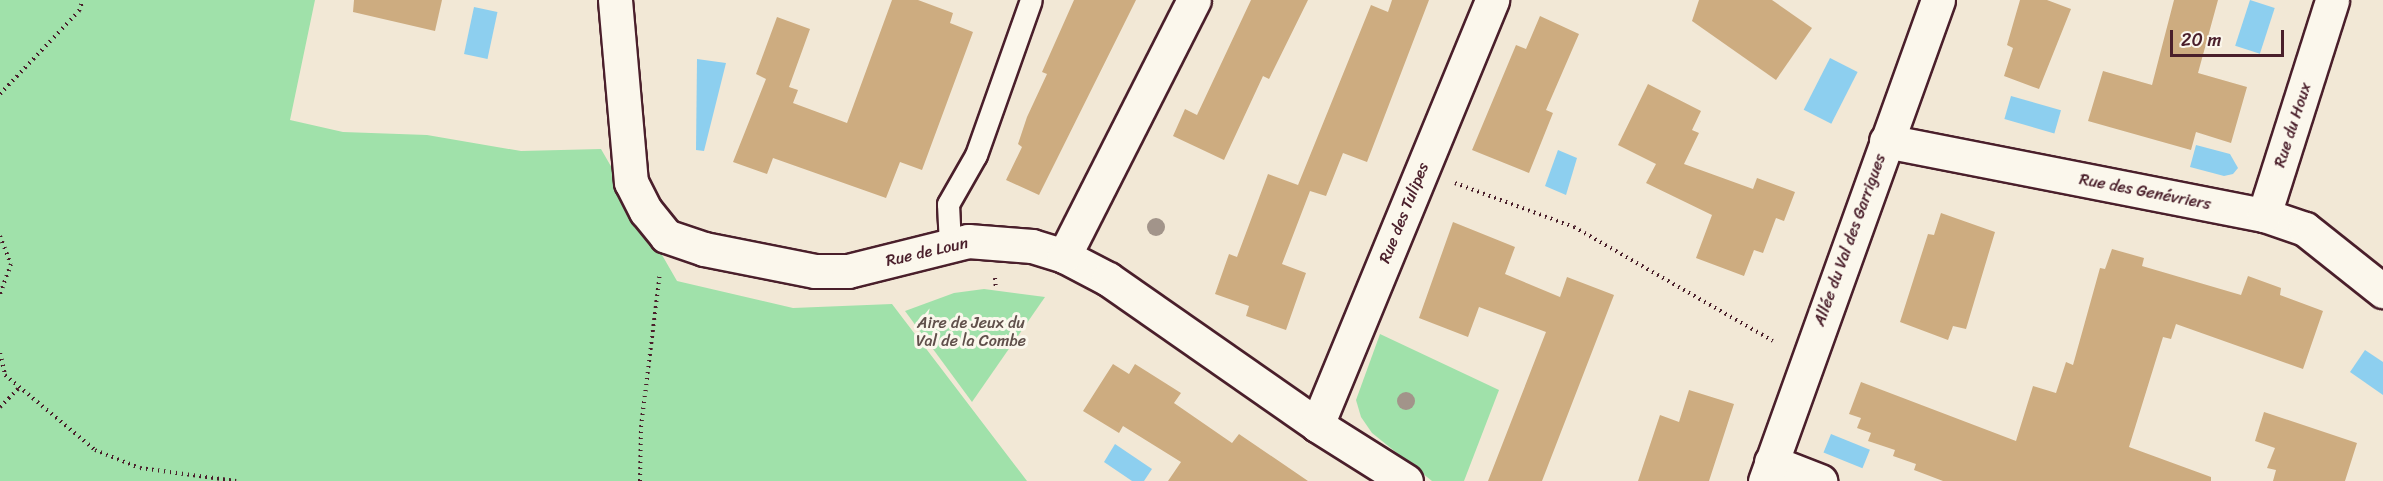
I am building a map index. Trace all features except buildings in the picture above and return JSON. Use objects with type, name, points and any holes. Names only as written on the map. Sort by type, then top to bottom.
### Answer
[{"type":"street","name":"Rue de Loun","points":[[615,0],[632,182],[646,211],[666,236],[704,249],[815,271],[848,271],[950,245],[996,241],[1064,256],[1108,279],[1317,425],[1406,481]]},
{"type":"street","points":[[1064,256],[1194,0]]},
{"type":"street","name":"Rue des Tulipes","points":[[1317,425],[1492,0]]},
{"type":"street","name":"Allée du Val des Garrigues","points":[[1768,471],[1938,0]]},
{"type":"street","name":"Rue du Houx","points":[[2264,215],[2332,0]]},
{"type":"street","name":"Rue des Genévriers","points":[[1886,141],[2264,215],[2305,230],[2383,291]]},
{"type":"street","points":[[1768,471],[1820,481]]},
{"type":"lane","points":[[950,245],[948,204],[976,154],[1031,0]]},
{"type":"path","points":[[0,94],[79,11],[83,0]]},
{"type":"path","points":[[1421,171],[1574,227],[1773,341]]},
{"type":"path","points":[[0,236],[11,264],[0,294]]},
{"type":"path","points":[[640,481],[641,428],[662,264]]},
{"type":"path","points":[[986,275],[1003,274]]},
{"type":"path","points":[[0,353],[5,375],[95,450],[140,468],[236,481]]},
{"type":"path","points":[[0,407],[20,387]]},
{"type":"green space","points":[[0,0],[315,0],[290,120],[343,132],[427,135],[521,151],[601,149],[677,281],[793,308],[892,304],[1027,481],[0,481]]},
{"type":"green space","name":"Aire de Jeux du Val de la Combe","points":[[984,289],[1045,297],[972,402],[905,311],[954,293]]},
{"type":"green space","points":[[1380,334],[1499,390],[1464,481],[1432,481],[1372,433],[1361,417],[1356,400]]},
{"type":"water","points":[[2250,0],[2275,8],[2260,54],[2235,46]]},
{"type":"water","points":[[474,7],[497,12],[487,59],[464,54]]},
{"type":"water","points":[[1830,58],[1858,72],[1831,124],[1804,110]]},
{"type":"water","points":[[697,59],[726,63],[704,151],[696,150]]},
{"type":"water","points":[[2011,96],[2061,110],[2054,133],[2004,119]]},
{"type":"water","points":[[2196,145],[2230,154],[2238,168],[2233,174],[2224,176],[2190,167]]},
{"type":"water","points":[[1558,150],[1577,158],[1566,195],[1545,186]]},
{"type":"water","points":[[2365,350],[2383,362],[2383,395],[2350,372]]},
{"type":"water","points":[[1831,434],[1870,450],[1862,468],[1824,453]]},
{"type":"water","points":[[1115,444],[1152,469],[1144,481],[1132,481],[1104,462]]}]
